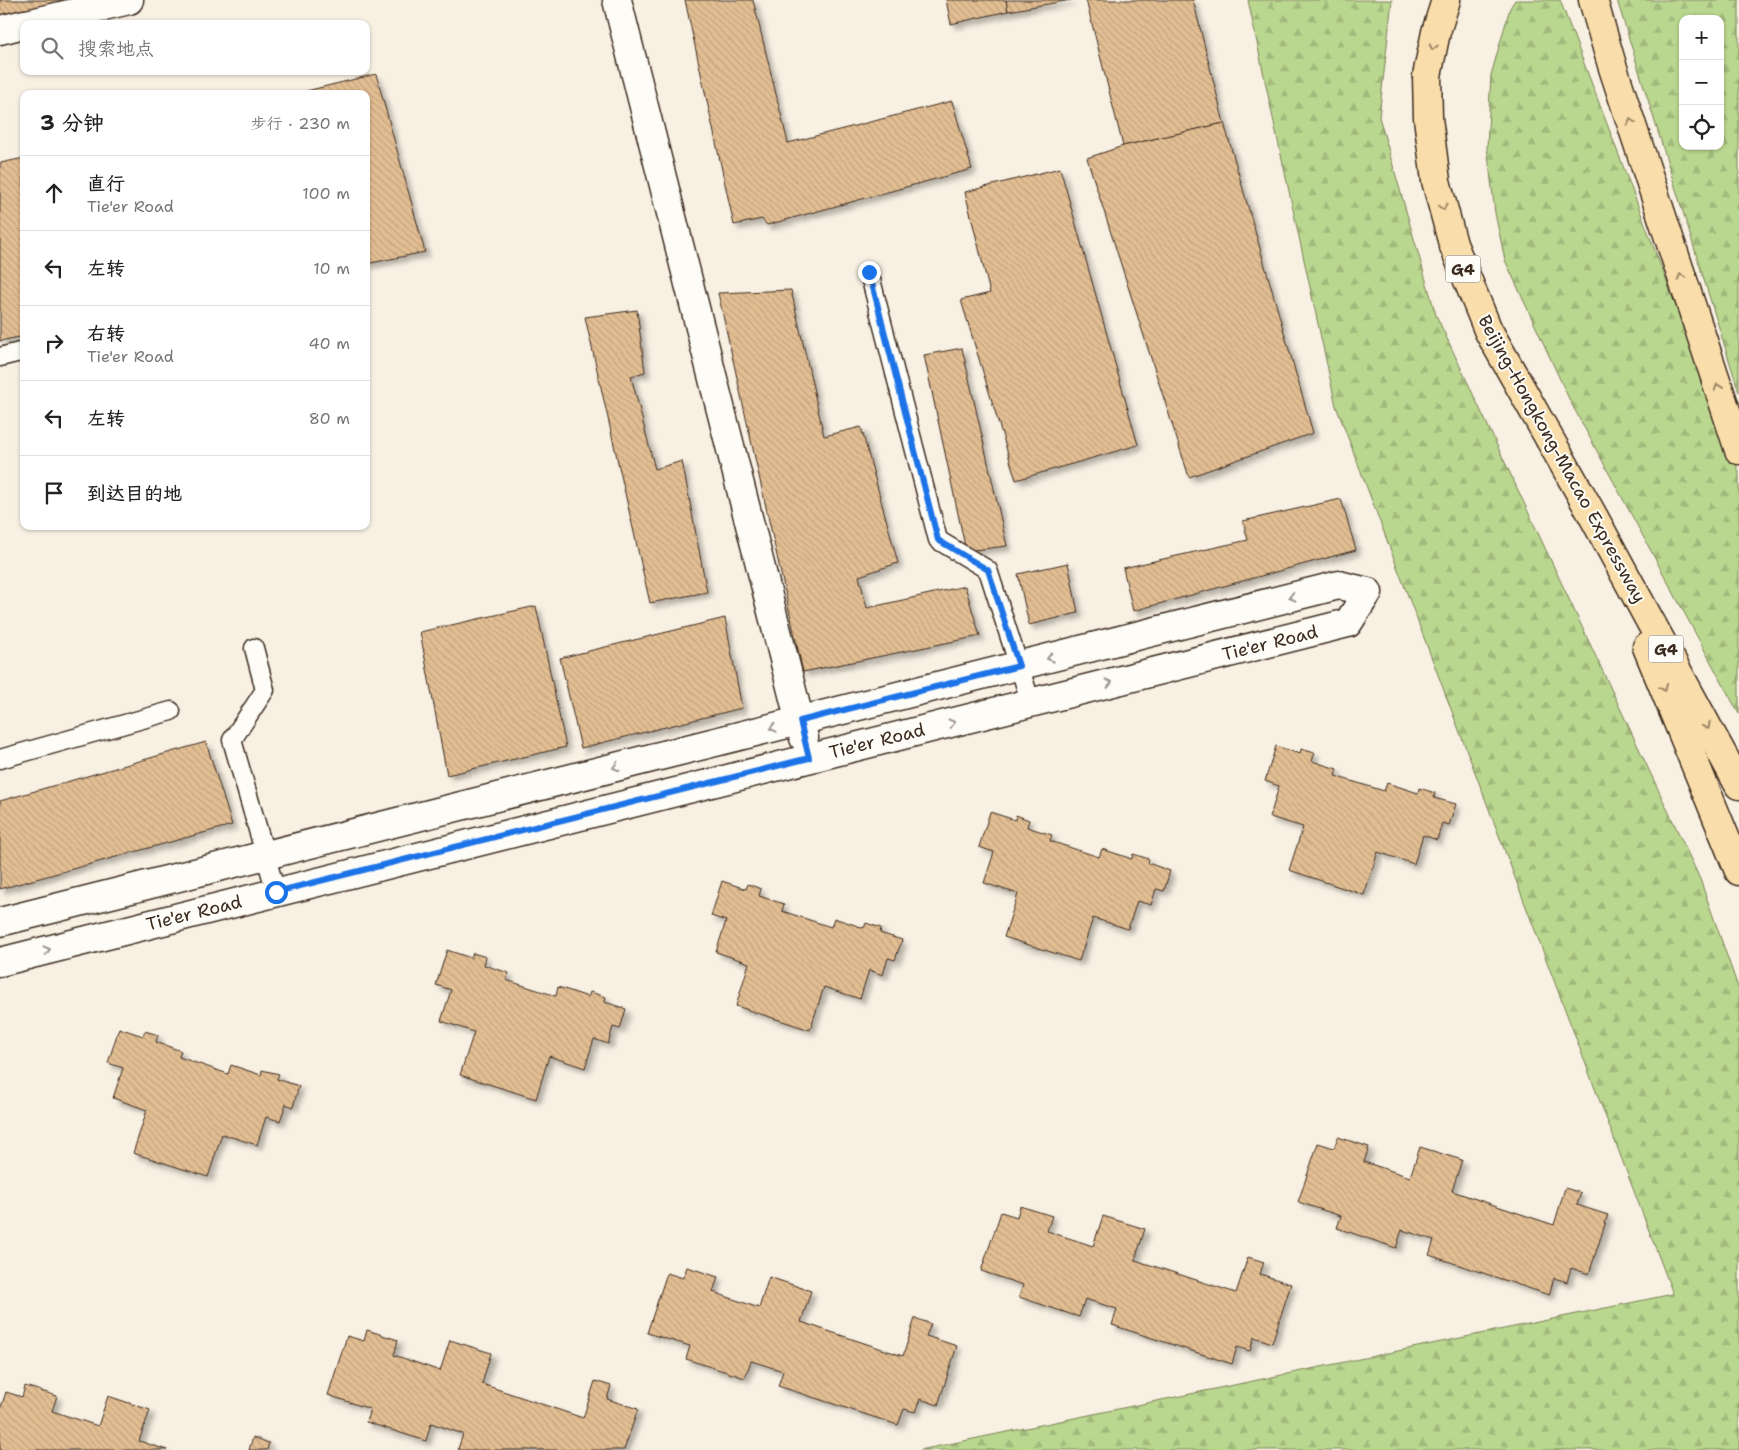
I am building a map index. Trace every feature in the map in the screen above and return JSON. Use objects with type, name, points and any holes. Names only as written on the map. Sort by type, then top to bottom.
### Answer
[{"type":"highway","name":"Beijing-Hongkong-Macao Expressway","points":[[1446,0],[1436,32],[1427,76],[1428,118],[1436,181],[1453,244],[1488,330],[1592,514],[1739,785]]},
{"type":"highway","points":[[1593,0],[1612,65],[1739,450]]},
{"type":"highway","points":[[1592,514],[1739,871]]},
{"type":"street","points":[[42,20],[129,0]]},
{"type":"street","points":[[617,0],[809,758]]},
{"type":"street","points":[[0,30],[20,25]]},
{"type":"street","name":"Tie'er Road","points":[[0,962],[1348,624],[1368,592],[1339,585],[1019,666]]},
{"type":"street","points":[[0,922],[1019,666]]},
{"type":"lane","points":[[869,272],[938,540],[988,570],[1031,703]]},
{"type":"lane","points":[[0,357],[20,352]]},
{"type":"lane","points":[[254,648],[265,690],[232,740],[276,892]]},
{"type":"lane","points":[[0,759],[171,711]]},
{"type":"green space","points":[[1248,0],[1392,0],[1379,117],[1436,315],[1700,879],[1739,990],[1739,1450],[920,1450],[1673,1294],[1336,406]]},
{"type":"green space","points":[[1515,0],[1560,0],[1739,472],[1739,714],[1570,401],[1505,260],[1495,213],[1487,147],[1491,75],[1510,8]]},
{"type":"green space","points":[[1617,0],[1739,0],[1739,392]]},
{"type":"building","points":[[0,0],[129,0],[43,20],[20,20],[20,25],[0,30]]},
{"type":"building","points":[[685,0],[753,0],[788,143],[952,101],[972,169],[767,225],[762,219],[734,225]]},
{"type":"building","points":[[946,0],[1006,0],[1008,11],[951,24]]},
{"type":"building","points":[[1006,0],[1071,0],[1008,11]]},
{"type":"building","points":[[1086,0],[1193,0],[1224,123],[1123,146]]},
{"type":"building","points":[[376,74],[425,252],[370,263],[370,90],[310,90]]},
{"type":"building","points":[[1224,123],[1313,433],[1189,477],[1087,158],[1123,146]]},
{"type":"building","points":[[20,159],[20,337],[0,341],[0,163]]},
{"type":"building","points":[[1060,168],[1138,445],[1016,480],[961,300],[990,293],[965,192]]},
{"type":"building","points":[[791,290],[824,436],[861,427],[898,563],[859,576],[867,608],[965,586],[980,636],[803,672],[718,293]]},
{"type":"building","points":[[637,310],[645,372],[631,376],[655,469],[682,461],[707,592],[650,603],[585,317]]},
{"type":"building","points":[[962,348],[1007,546],[966,551],[924,355]]},
{"type":"building","points":[[1341,499],[1356,550],[1133,611],[1123,568],[1248,540],[1243,521]]},
{"type":"building","points":[[1068,563],[1078,613],[1029,625],[1018,574]]},
{"type":"building","points":[[536,606],[566,747],[447,775],[420,632]]},
{"type":"building","points":[[725,618],[742,708],[581,748],[560,658]]},
{"type":"building","points":[[206,742],[232,825],[0,889],[0,801]]},
{"type":"building","points":[[1276,746],[1300,754],[1301,749],[1315,753],[1312,761],[1337,769],[1335,776],[1384,791],[1387,783],[1418,793],[1419,788],[1435,793],[1434,798],[1456,804],[1449,825],[1442,823],[1437,840],[1423,835],[1414,864],[1378,852],[1364,895],[1289,870],[1303,827],[1270,817],[1279,786],[1265,781]]},
{"type":"building","points":[[990,812],[1015,820],[1016,815],[1029,820],[1027,827],[1052,835],[1050,841],[1099,857],[1102,849],[1132,859],[1133,854],[1149,859],[1148,863],[1170,871],[1164,891],[1156,889],[1151,905],[1137,901],[1128,929],[1093,918],[1079,961],[1004,937],[1018,894],[984,883],[994,852],[979,847]]},
{"type":"building","points":[[722,881],[746,889],[748,884],[761,889],[759,896],[784,904],[782,911],[831,927],[834,918],[864,928],[866,923],[881,928],[880,933],[902,940],[895,960],[888,958],[883,975],[869,970],[860,999],[824,987],[810,1030],[736,1006],[749,963],[716,952],[726,921],[711,916]]},
{"type":"building","points":[[447,950],[471,958],[473,953],[486,957],[484,965],[509,973],[506,980],[556,996],[558,987],[588,997],[590,992],[606,997],[605,1002],[626,1009],[620,1029],[613,1027],[608,1044],[594,1039],[585,1068],[549,1056],[536,1099],[460,1075],[474,1032],[441,1021],[451,990],[436,985]]},
{"type":"building","points":[[119,1028],[143,1036],[145,1031],[158,1035],[156,1042],[181,1051],[179,1057],[228,1074],[231,1065],[261,1075],[262,1070],[279,1074],[277,1079],[299,1086],[293,1107],[286,1104],[280,1121],[266,1117],[257,1145],[222,1134],[208,1177],[133,1153],[147,1110],[113,1098],[123,1068],[108,1063]]},
{"type":"building","points":[[1338,1137],[1369,1147],[1364,1162],[1410,1177],[1420,1147],[1462,1160],[1452,1191],[1554,1225],[1565,1188],[1581,1193],[1577,1205],[1608,1215],[1589,1274],[1571,1268],[1567,1282],[1554,1278],[1549,1295],[1429,1255],[1434,1240],[1402,1230],[1396,1248],[1337,1228],[1341,1216],[1298,1202],[1318,1143],[1334,1148]]},
{"type":"building","points":[[1020,1206],[1052,1216],[1047,1231],[1093,1246],[1103,1216],[1145,1229],[1135,1260],[1236,1293],[1248,1257],[1264,1262],[1260,1274],[1291,1284],[1272,1343],[1254,1337],[1250,1351],[1237,1347],[1232,1364],[1112,1325],[1117,1309],[1085,1299],[1079,1317],[1019,1297],[1023,1285],[981,1271],[1001,1212],[1017,1217]]},
{"type":"building","points":[[687,1267],[718,1277],[713,1292],[759,1308],[769,1277],[811,1291],[801,1322],[903,1356],[915,1318],[931,1324],[926,1336],[957,1346],[938,1405],[920,1399],[915,1412],[904,1409],[898,1425],[778,1386],[783,1371],[751,1361],[745,1378],[686,1359],[690,1346],[647,1333],[667,1273],[683,1278]]},
{"type":"building","points":[[367,1330],[398,1340],[394,1355],[440,1371],[450,1340],[491,1353],[482,1384],[583,1418],[595,1381],[611,1386],[607,1399],[638,1409],[624,1450],[460,1450],[458,1449],[463,1434],[431,1423],[426,1441],[366,1422],[370,1409],[328,1395],[347,1336],[364,1341]]},
{"type":"building","points":[[25,1386],[57,1396],[52,1411],[98,1426],[108,1396],[150,1410],[139,1441],[167,1450],[0,1450],[0,1410],[6,1392],[22,1397]]},
{"type":"building","points":[[253,1437],[269,1443],[267,1450],[249,1450]]},
{"type":"route","points":[[276,892],[809,758],[800,721],[1019,666],[988,570],[938,540],[869,272]]}]
